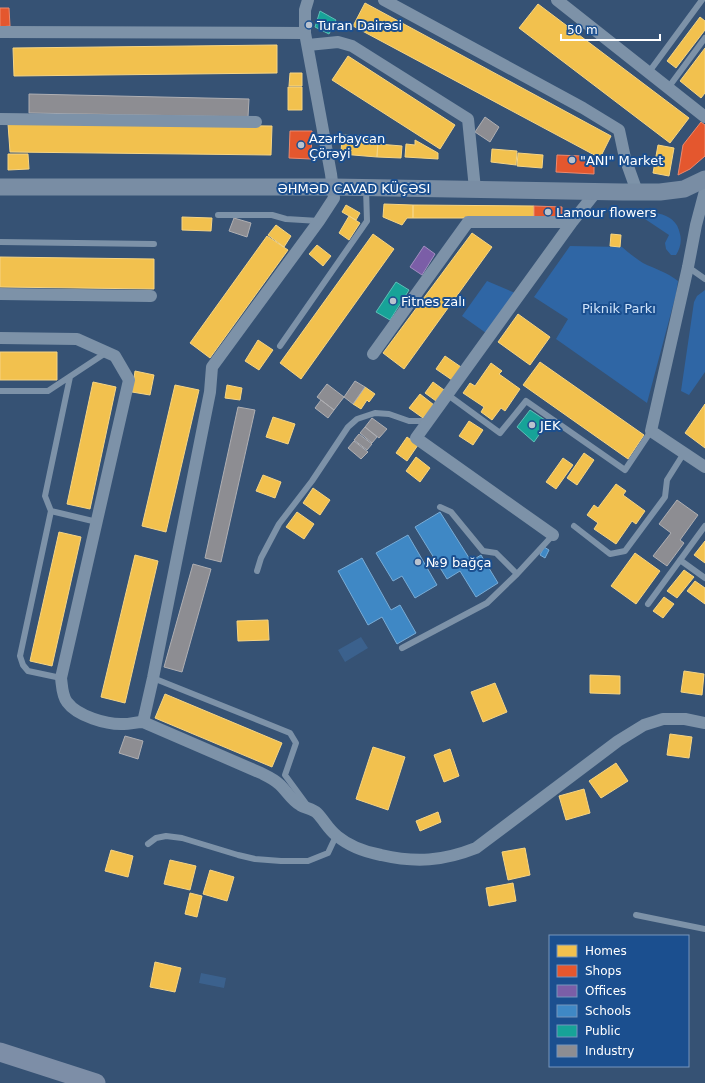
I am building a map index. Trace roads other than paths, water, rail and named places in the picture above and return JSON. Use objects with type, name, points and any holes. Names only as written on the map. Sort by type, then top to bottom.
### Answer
[{"type":"main road","points":[[0,1052],[96,1083]]},
{"type":"street","points":[[142,722],[153,678],[210,392],[212,367],[319,221],[334,198],[305,33],[305,10],[308,0]]},
{"type":"street","points":[[384,0],[583,108],[619,130],[625,158],[635,186]]},
{"type":"street","points":[[557,0],[668,88],[704,114]]},
{"type":"street","points":[[0,32],[305,33]]},
{"type":"street","points":[[308,45],[338,42],[352,46],[468,119],[475,189]]},
{"type":"street","points":[[0,119],[256,122]]},
{"type":"street","name":"ƏHMƏD CAVAD KÜÇƏSI","points":[[0,187],[333,187],[660,192],[684,189],[705,179]]},
{"type":"street","points":[[705,191],[696,225],[652,431],[705,467]]},
{"type":"street","points":[[553,535],[416,438],[572,222],[596,192]]},
{"type":"street","points":[[373,354],[468,222],[572,222]]},
{"type":"street","points":[[0,294],[151,296]]},
{"type":"street","points":[[0,338],[77,339],[115,356],[129,380],[61,678],[62,688],[67,702],[81,713],[100,721],[114,724],[142,722],[261,773],[282,779],[300,805],[316,812],[336,836],[369,853],[410,861],[430,860],[460,854],[476,848],[618,741],[644,725],[663,719],[685,719],[705,723]]},
{"type":"lane","points":[[649,72],[702,0]]},
{"type":"lane","points":[[668,88],[705,38]]},
{"type":"lane","points":[[280,346],[367,222],[366,188]]},
{"type":"lane","points":[[218,215],[272,215],[286,219],[319,221]]},
{"type":"lane","points":[[0,242],[154,244]]},
{"type":"lane","points":[[688,267],[705,279]]},
{"type":"lane","points":[[0,391],[48,391],[107,352]]},
{"type":"lane","points":[[61,678],[28,671],[22,665],[20,656],[51,511],[45,496],[70,377]]},
{"type":"lane","points":[[448,395],[500,433],[526,401],[625,470],[652,431]]},
{"type":"lane","points":[[257,570],[261,558],[279,524],[312,481],[348,427],[357,419],[375,413],[389,414],[409,421],[429,421]]},
{"type":"lane","points":[[574,526],[610,554],[625,551],[665,497],[667,480],[684,453]]},
{"type":"lane","points":[[440,508],[452,512],[483,550],[496,553],[517,574]]},
{"type":"lane","points":[[51,511],[97,522]]},
{"type":"lane","points":[[648,604],[705,526]]},
{"type":"lane","points":[[402,648],[487,603],[517,574],[553,535]]},
{"type":"lane","points":[[680,560],[705,578]]},
{"type":"lane","points":[[153,678],[290,733],[296,743],[282,779]]},
{"type":"lane","points":[[148,844],[156,838],[166,836],[182,838],[255,859],[308,861],[328,853],[336,836]]},
{"type":"lane","points":[[636,915],[705,929]]},
{"type":"place","name":"Turan Dairəsi","points":[[309,25]]},
{"type":"place","name":"Azərbaycan Çörəyi","points":[[301,145]]},
{"type":"place","name":"\"ANI\" Market","points":[[572,160]]},
{"type":"place","name":"Lamour flowers","points":[[548,212]]},
{"type":"place","name":"Fitnes zalı","points":[[393,301]]},
{"type":"place","name":"JEK","points":[[532,425]]},
{"type":"place","name":"№9 bağça","points":[[418,562]]},
{"type":"park label","name":"Piknik Parkı","points":[[619,308]]}]
